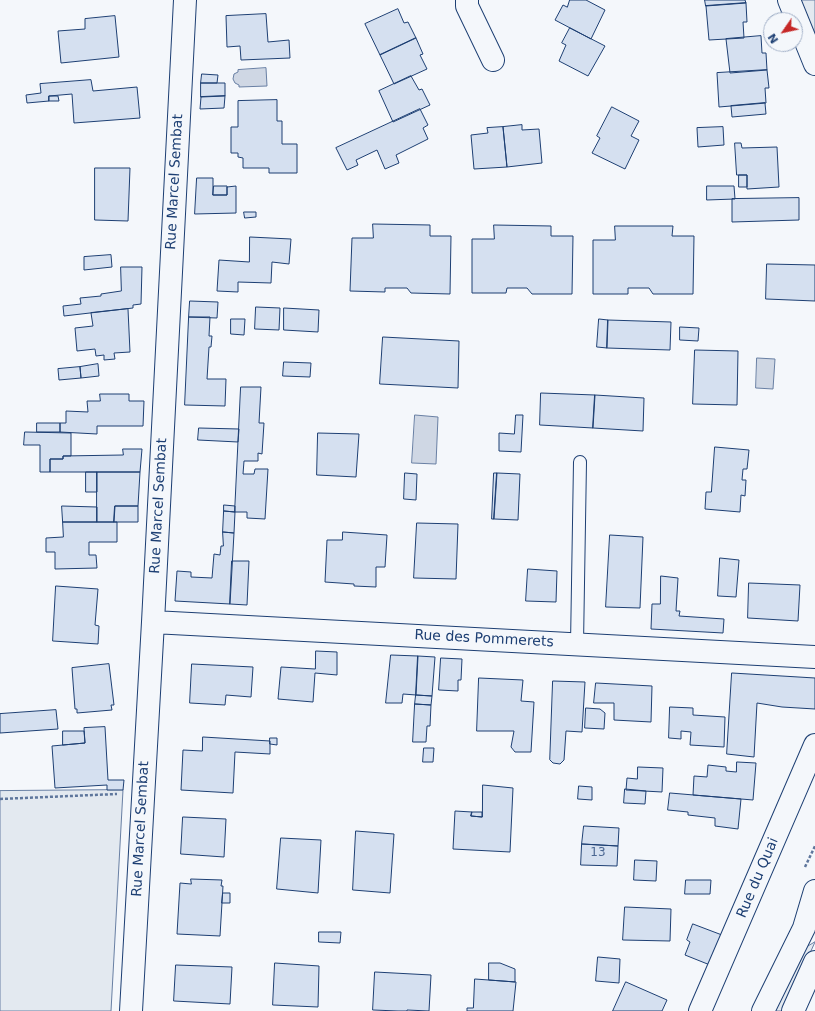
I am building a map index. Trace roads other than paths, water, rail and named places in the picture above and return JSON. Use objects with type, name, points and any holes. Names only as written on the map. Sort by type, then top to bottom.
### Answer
[{"type":"street","name":"Rue Marcel Sembat","points":[[132,1011],[185,0]]},
{"type":"street","points":[[467,0],[468,6],[493,60]]},
{"type":"street","points":[[789,0],[815,64]]},
{"type":"street","name":"Rue des Pommerets","points":[[153,622],[815,657]]},
{"type":"street","name":"Rue du Quai","points":[[700,1011],[815,745]]},
{"type":"street","points":[[763,1011],[809,924],[815,891]]},
{"type":"street","points":[[793,1011],[815,962]]},
{"type":"lane","points":[[577,644],[580,462]]}]
